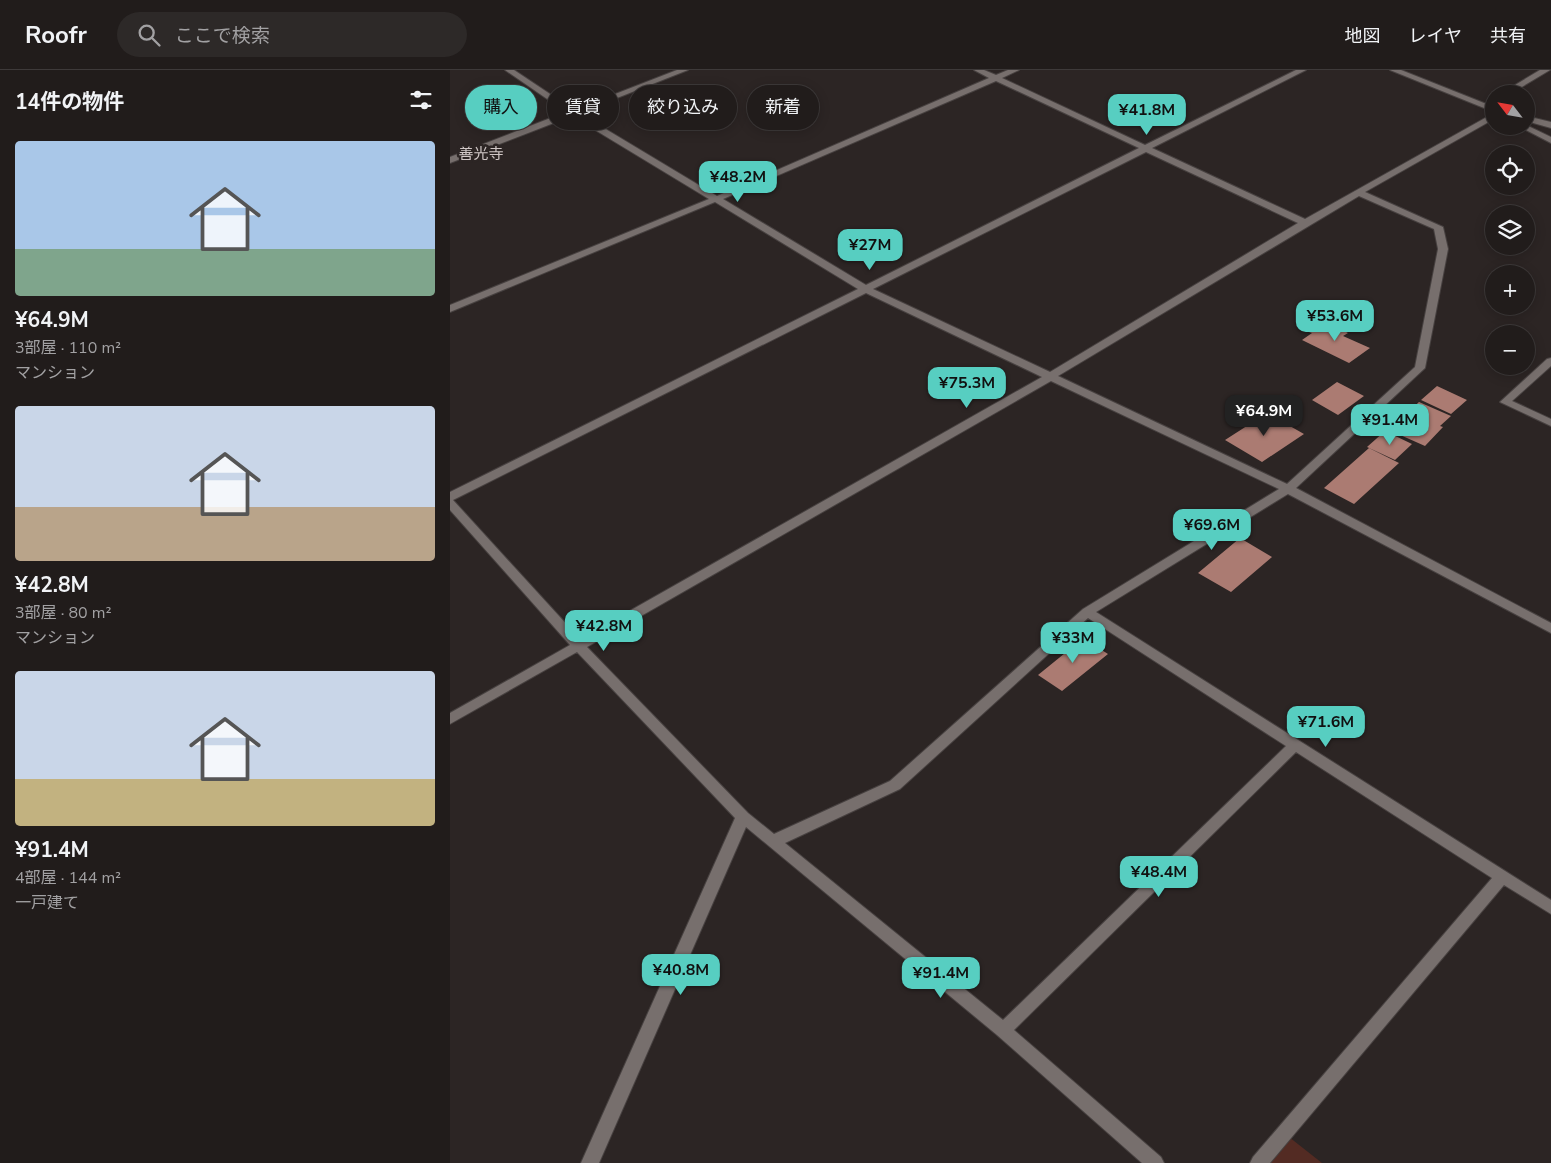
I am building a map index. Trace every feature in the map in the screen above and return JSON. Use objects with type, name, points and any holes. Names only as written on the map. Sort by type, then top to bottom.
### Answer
[{"type":"street","points":[[509,70],[547,95]]},
{"type":"street","points":[[619,95],[684,70]]},
{"type":"street","points":[[978,70],[1305,223]]},
{"type":"street","points":[[450,310],[716,199],[1015,70]]},
{"type":"street","points":[[450,497],[1144,147],[1302,70]]},
{"type":"street","points":[[1394,70],[1485,107]]},
{"type":"street","points":[[1520,85],[1546,70]]},
{"type":"street","points":[[1480,105],[1485,103]]},
{"type":"street","points":[[450,719],[577,644],[1051,376],[1305,223],[1485,120]]},
{"type":"street","points":[[1535,121],[1551,125]]},
{"type":"street","points":[[450,160],[547,123]]},
{"type":"street","points":[[602,130],[864,288],[1288,489],[1551,629]]},
{"type":"street","points":[[1535,132],[1551,140]]},
{"type":"street","points":[[772,842],[894,786],[1087,612],[1288,489],[1420,368],[1443,249],[1438,227],[1359,193]]},
{"type":"street","points":[[1551,361],[1505,402],[1551,423]]},
{"type":"street","points":[[450,503],[577,644],[743,817],[1003,1030],[1155,1163]]},
{"type":"street","points":[[1087,612],[1551,908]]},
{"type":"street","points":[[1003,1030],[1295,745]]},
{"type":"street","points":[[590,1163],[743,817]]},
{"type":"street","points":[[1258,1163],[1502,877]]},
{"type":"shaded area","points":[[1289,1137],[1322,1163],[1269,1163]]},
{"type":"building","points":[[1325,321],[1348,333],[1343,336],[1370,348],[1349,363],[1302,340],[1312,333],[1309,332]]},
{"type":"building","points":[[1337,382],[1364,396],[1338,415],[1312,400]]},
{"type":"building","points":[[1437,386],[1467,400],[1451,414],[1421,400]]},
{"type":"building","points":[[1419,402],[1451,416],[1440,426],[1443,427],[1425,446],[1389,430],[1396,423],[1390,420],[1398,413],[1404,416]]},
{"type":"building","points":[[1267,413],[1304,434],[1262,462],[1225,440]]},
{"type":"building","points":[[1385,431],[1412,444],[1395,460],[1367,447]]},
{"type":"building","points":[[1369,448],[1399,463],[1354,504],[1324,488]]},
{"type":"building","points":[[1240,538],[1272,557],[1231,592],[1198,573]]},
{"type":"building","points":[[1086,636],[1100,645],[1097,647],[1108,654],[1062,691],[1038,675]]},
{"type":"district","name":"善光寺","points":[[481,154]]}]
